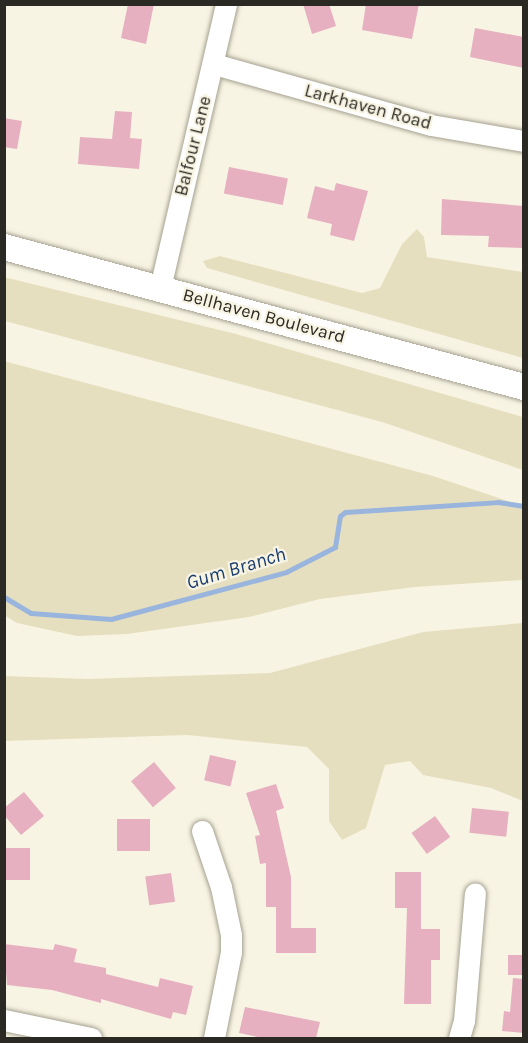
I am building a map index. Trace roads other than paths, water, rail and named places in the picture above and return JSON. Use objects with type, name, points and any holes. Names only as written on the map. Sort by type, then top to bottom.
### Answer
[{"type":"main road","name":"Bellhaven Boulevard","points":[[4,247],[524,387]]},
{"type":"street","name":"Balfour Lane","points":[[160,288],[214,64],[226,4]]},
{"type":"street","name":"Larkhaven Road","points":[[214,64],[431,125],[524,141]]},
{"type":"street","points":[[202,831],[221,887],[231,935],[228,969],[214,1038]]},
{"type":"street","points":[[459,1038],[464,1021],[475,893]]},
{"type":"street","points":[[4,1020],[91,1038]]},
{"type":"waterway","name":"Gum Branch","points":[[4,597],[31,613],[111,619],[286,572],[335,547],[340,516],[345,512],[498,502],[524,506]]}]
